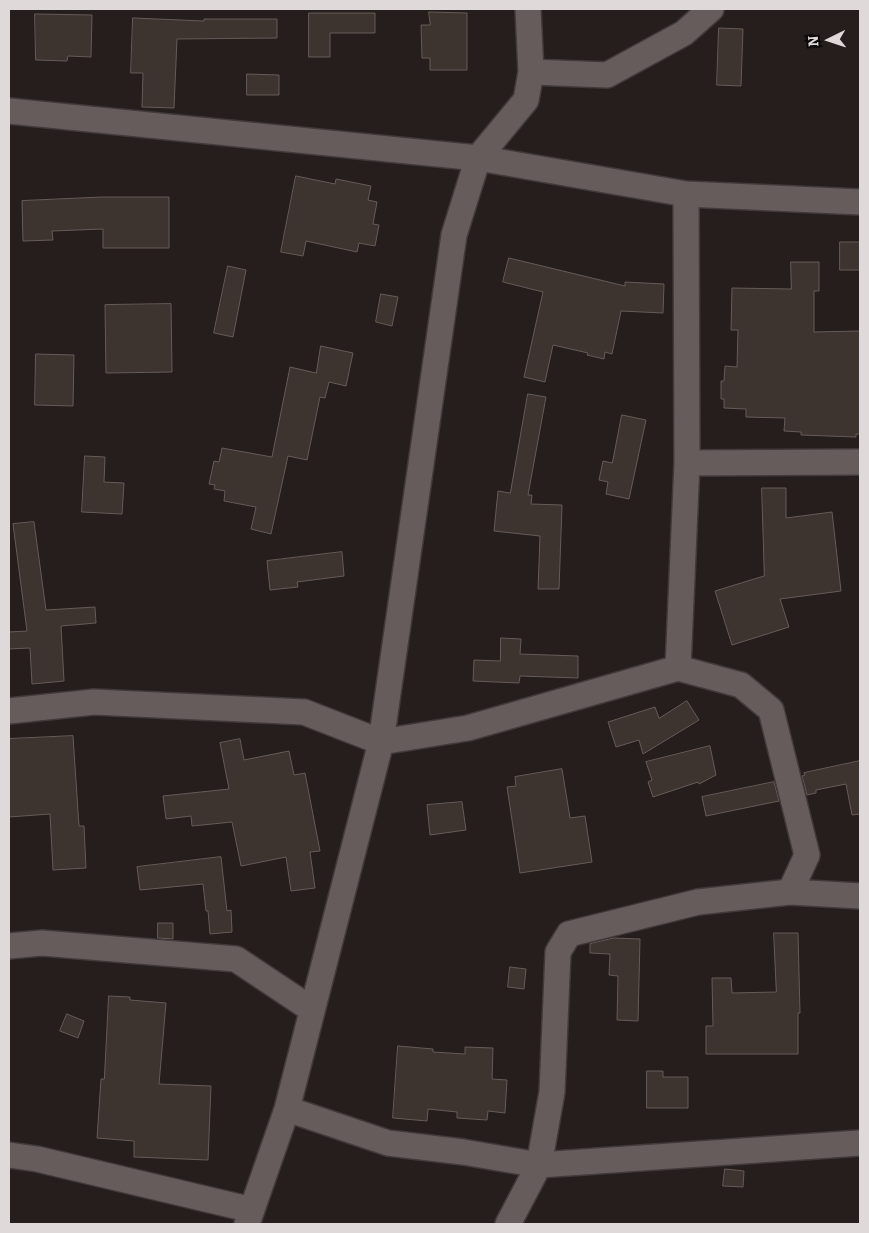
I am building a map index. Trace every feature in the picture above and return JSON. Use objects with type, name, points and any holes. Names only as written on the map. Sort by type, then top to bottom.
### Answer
[{"type":"street","points":[[9,1156],[37,1159],[249,1217],[286,1109],[381,742],[454,235],[478,158],[526,100],[531,72],[528,9]]},
{"type":"street","points":[[531,72],[607,75],[684,33],[711,9]]},
{"type":"street","points":[[9,111],[478,158],[686,194],[860,202]]},
{"type":"street","points":[[678,668],[687,463],[686,194]]},
{"type":"street","points":[[687,463],[860,462]]},
{"type":"street","points":[[9,711],[94,702],[304,712],[381,742],[468,728],[678,668],[741,685],[771,710],[807,855],[790,892]]},
{"type":"street","points":[[508,1224],[539,1165],[552,1092],[558,952],[569,934],[698,902],[790,892],[860,896]]},
{"type":"street","points":[[9,946],[42,943],[236,959],[312,1009]]},
{"type":"street","points":[[286,1109],[388,1143],[464,1152],[539,1165],[860,1143]]},
{"type":"building","points":[[429,12],[467,13],[467,70],[430,70],[430,58],[422,58],[421,25],[430,25]]},
{"type":"building","points":[[309,13],[375,13],[375,33],[330,33],[330,57],[309,57]]},
{"type":"building","points":[[35,14],[92,15],[91,57],[68,56],[67,61],[36,60]]},
{"type":"building","points":[[133,18],[204,21],[204,19],[277,19],[277,38],[177,39],[174,108],[142,107],[143,73],[131,73]]},
{"type":"building","points":[[719,28],[743,29],[741,86],[717,85]]},
{"type":"building","points":[[247,74],[279,75],[279,95],[247,95]]},
{"type":"building","points":[[296,176],[335,184],[336,179],[371,186],[368,200],[377,202],[373,224],[379,225],[375,246],[359,243],[357,252],[306,241],[303,256],[281,252]]},
{"type":"building","points":[[102,197],[169,197],[169,248],[103,248],[103,229],[52,231],[53,240],[23,241],[22,201]]},
{"type":"building","points":[[840,242],[860,242],[860,270],[840,270]]},
{"type":"building","points":[[509,258],[625,286],[625,282],[664,284],[663,313],[621,311],[612,354],[605,352],[604,359],[587,355],[588,353],[553,345],[545,382],[524,377],[543,292],[503,282]]},
{"type":"building","points":[[791,262],[819,262],[819,291],[814,291],[814,332],[860,331],[860,434],[856,434],[856,437],[801,435],[801,432],[784,431],[785,418],[746,417],[746,409],[724,408],[724,399],[721,399],[721,381],[724,381],[725,366],[737,367],[738,330],[731,330],[732,288],[791,289]]},
{"type":"building","points":[[228,266],[246,270],[233,337],[214,333]]},
{"type":"building","points":[[381,294],[398,297],[392,326],[376,322]]},
{"type":"building","points":[[171,304],[172,372],[106,373],[105,305]]},
{"type":"building","points":[[321,346],[353,353],[346,386],[329,382],[325,398],[320,397],[307,460],[288,456],[271,534],[251,529],[256,507],[224,501],[225,491],[214,489],[215,485],[209,484],[214,461],[219,462],[222,448],[272,457],[290,367],[316,373]]},
{"type":"building","points":[[36,354],[74,355],[73,406],[35,405]]},
{"type":"building","points":[[528,394],[546,397],[528,495],[532,495],[531,504],[562,505],[559,589],[538,589],[540,536],[494,531],[498,491],[510,493]]},
{"type":"building","points":[[622,415],[646,420],[629,499],[606,494],[608,482],[599,480],[603,461],[612,463]]},
{"type":"building","points":[[85,456],[105,457],[104,482],[124,483],[122,514],[82,512]]},
{"type":"building","points":[[762,488],[786,488],[786,518],[832,512],[841,591],[780,599],[789,627],[732,645],[715,591],[764,576]]},
{"type":"building","points":[[34,522],[46,610],[95,607],[96,623],[61,626],[64,681],[32,684],[30,648],[9,649],[9,632],[27,631],[13,524]]},
{"type":"building","points":[[342,552],[344,576],[297,582],[298,587],[270,590],[267,561]]},
{"type":"building","points":[[501,638],[521,639],[520,654],[578,656],[578,678],[520,676],[519,683],[473,681],[474,660],[500,661]]},
{"type":"building","points":[[687,701],[699,720],[643,754],[639,740],[616,747],[608,722],[655,707],[659,718]]},
{"type":"building","points":[[73,736],[79,826],[84,826],[86,868],[53,870],[50,814],[9,817],[9,739]]},
{"type":"building","points":[[240,739],[244,760],[289,751],[294,775],[305,773],[320,851],[310,852],[315,888],[291,891],[286,857],[241,866],[232,822],[192,826],[191,816],[166,819],[163,796],[229,789],[220,743]]},
{"type":"building","points":[[710,746],[716,775],[699,784],[698,782],[653,797],[648,782],[652,780],[646,762]]},
{"type":"building","points":[[860,761],[860,814],[852,815],[846,784],[816,790],[816,793],[807,795],[802,776],[805,775],[804,773]]},
{"type":"building","points":[[562,769],[570,818],[585,816],[592,862],[520,873],[507,787],[516,786],[515,777]]},
{"type":"building","points":[[774,782],[779,801],[706,816],[702,797]]},
{"type":"building","points":[[462,802],[466,830],[430,835],[427,805]]},
{"type":"building","points":[[221,857],[227,911],[231,910],[232,932],[210,934],[203,884],[140,890],[137,867]]},
{"type":"building","points":[[158,923],[173,923],[173,939],[158,938]]},
{"type":"building","points":[[774,933],[798,933],[800,1013],[798,1013],[798,1054],[706,1054],[706,1026],[713,1026],[712,978],[731,978],[732,993],[776,992]]},
{"type":"building","points":[[614,938],[640,939],[638,1021],[617,1020],[618,976],[609,975],[610,954],[590,953],[590,944]]},
{"type":"building","points":[[510,967],[526,969],[524,989],[508,987]]},
{"type":"building","points":[[109,996],[130,997],[130,1000],[166,1003],[159,1084],[211,1086],[208,1160],[134,1157],[134,1141],[97,1138],[101,1079],[104,1079]]},
{"type":"building","points":[[67,1014],[84,1021],[78,1038],[60,1031]]},
{"type":"building","points":[[398,1046],[433,1049],[433,1052],[465,1054],[465,1047],[493,1048],[492,1079],[507,1080],[505,1113],[488,1111],[487,1120],[457,1118],[457,1112],[428,1109],[427,1121],[393,1118]]},
{"type":"building","points":[[647,1071],[663,1071],[663,1077],[688,1077],[688,1108],[647,1108]]},
{"type":"building","points":[[725,1169],[744,1171],[743,1187],[723,1186]]}]
